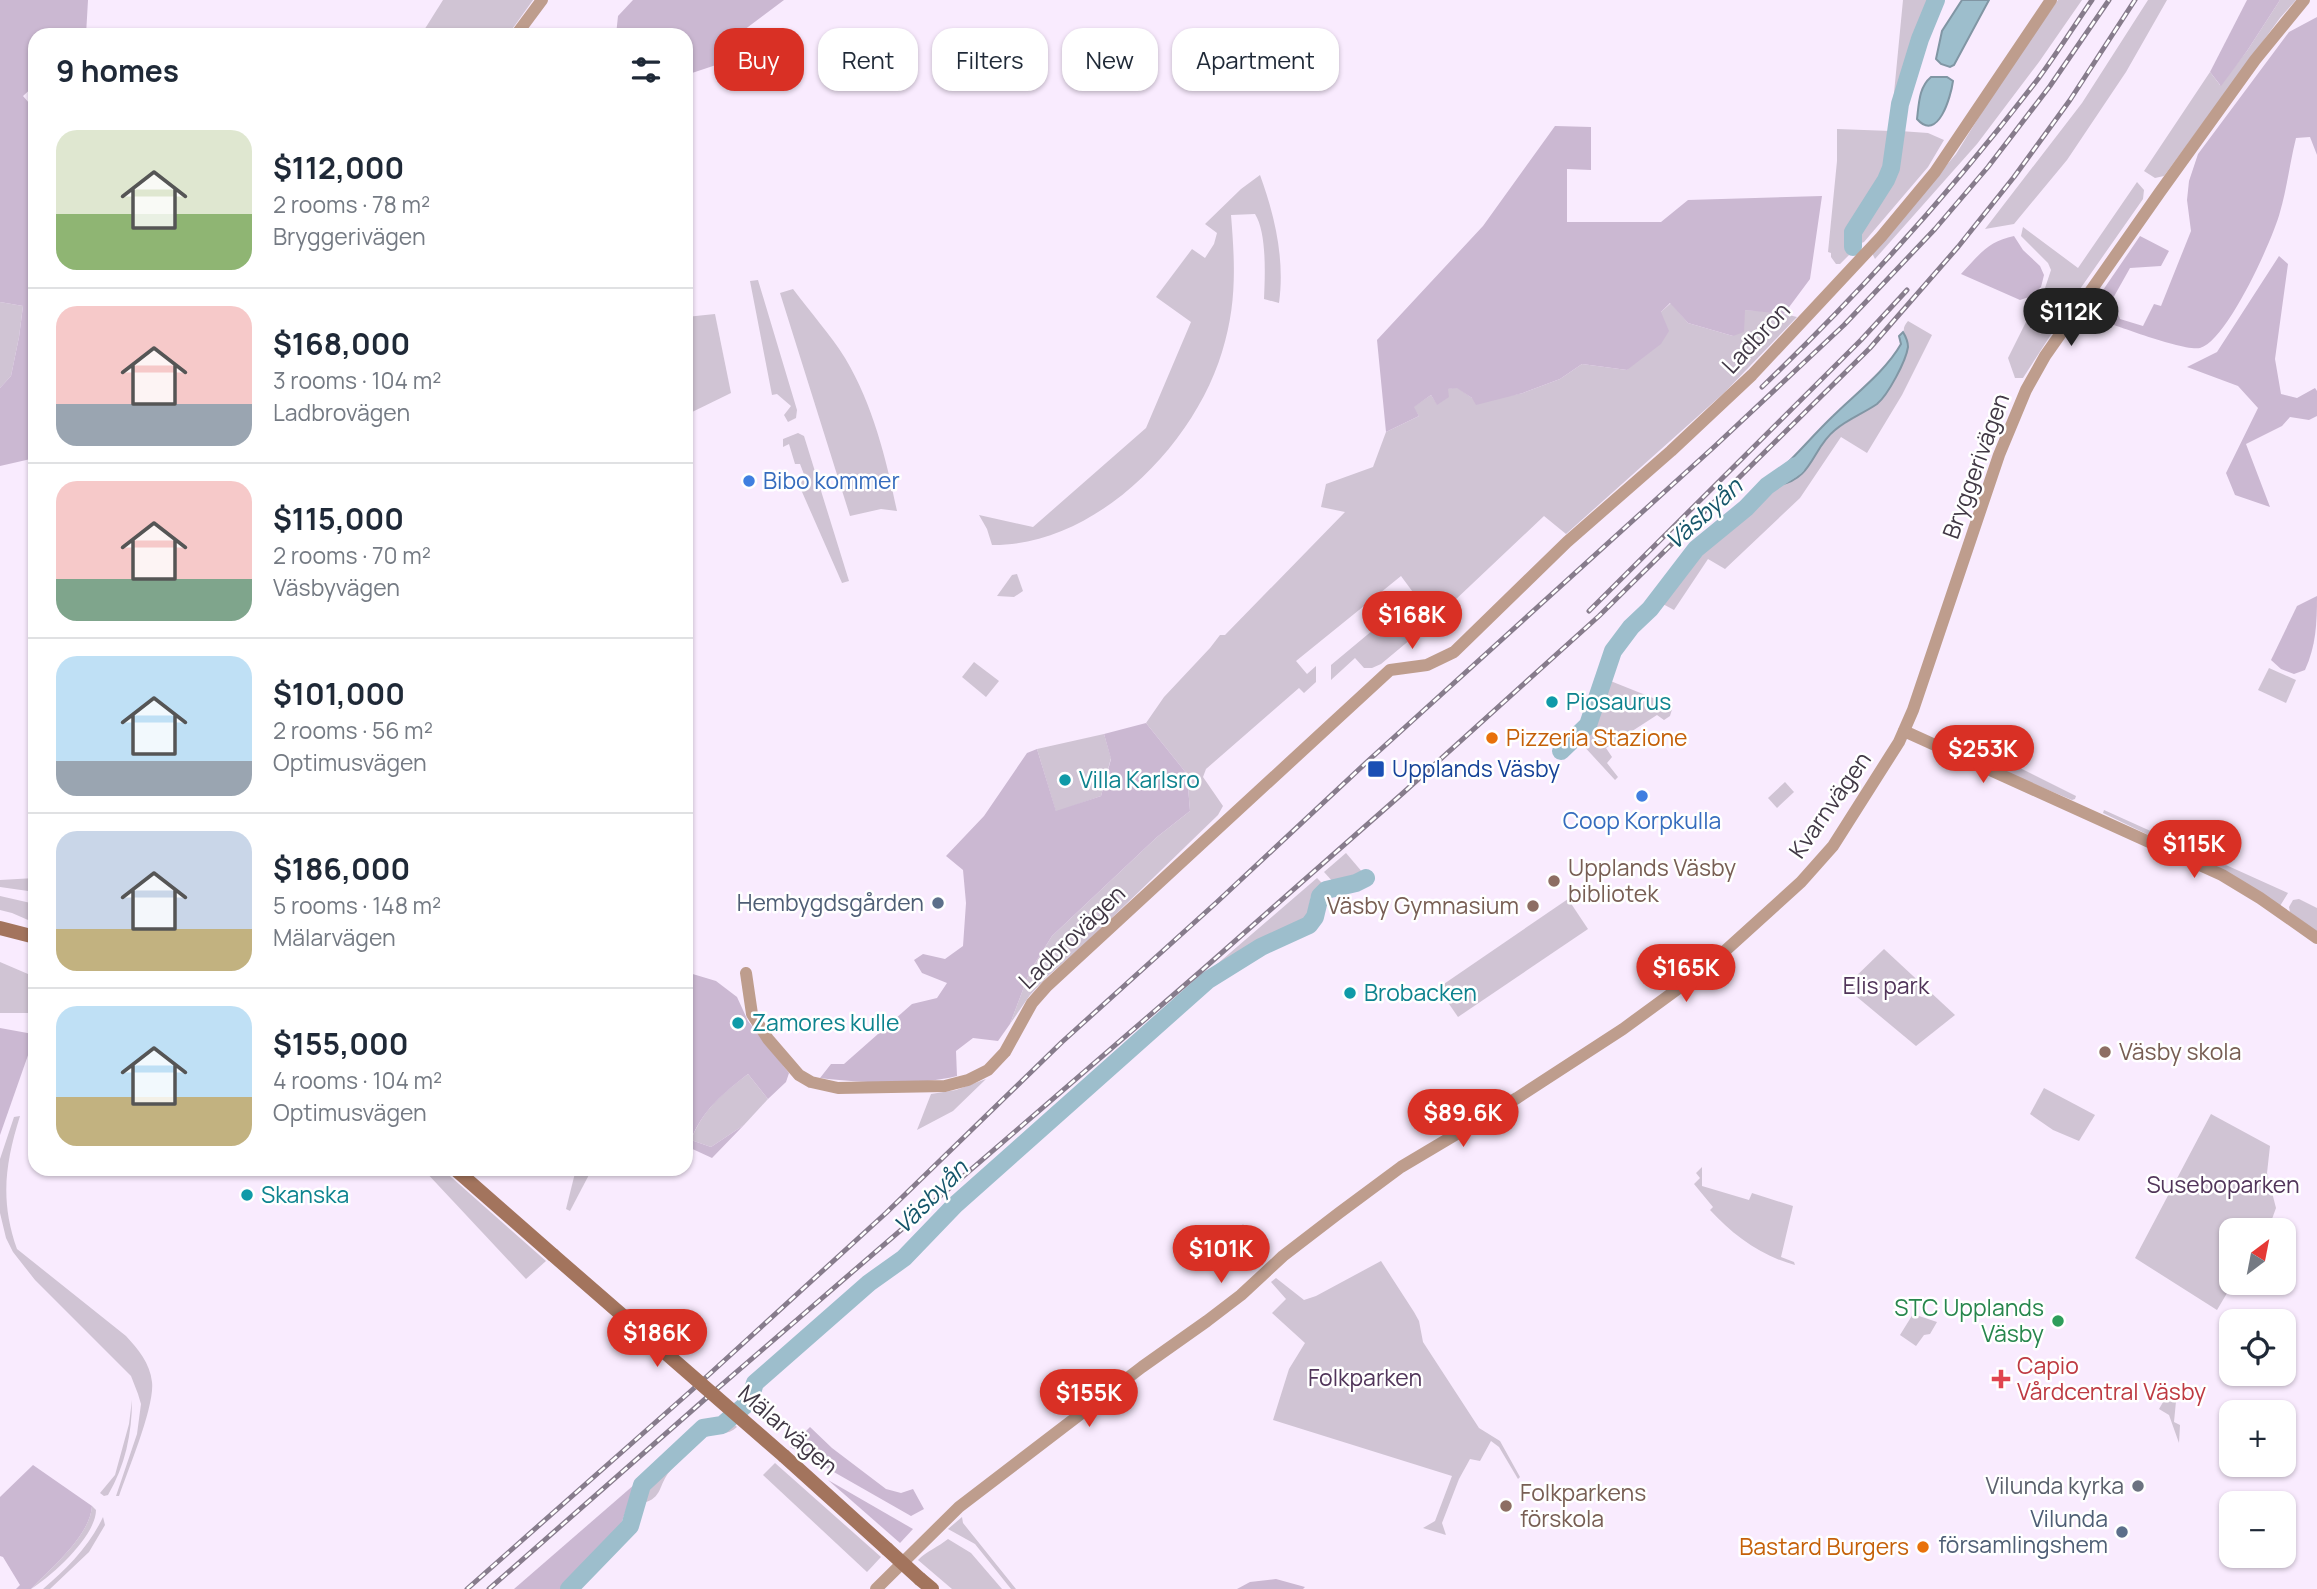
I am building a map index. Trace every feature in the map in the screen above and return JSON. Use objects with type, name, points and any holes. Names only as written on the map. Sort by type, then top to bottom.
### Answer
[{"type":"main road","points":[[0,928],[28,934]]},
{"type":"main road","name":"Mälarvägen","points":[[463,1176],[932,1589]]},
{"type":"street","points":[[521,28],[542,0]]},
{"type":"street","name":"Ladbron","points":[[1442,659],[1454,652],[1567,542],[1671,451],[1752,375],[1881,237],[1935,172],[2051,0]]},
{"type":"street","name":"Bryggerivägen","points":[[1904,731],[1999,455],[2026,390],[2045,356],[2176,170],[2255,60],[2304,0]]},
{"type":"street","name":"Ladbrovägen","points":[[746,973],[752,1014],[768,1039],[791,1066],[811,1082],[838,1088],[910,1088],[945,1086],[968,1080],[988,1070],[1005,1052],[1032,1003],[1047,986],[1390,670],[1427,665],[1442,659]]},
{"type":"street","points":[[1904,731],[2222,875],[2317,938]]},
{"type":"street","name":"Kvarnvägen","points":[[876,1589],[959,1507],[1241,1295],[1339,1213],[1401,1167],[1517,1098],[1623,1030],[1705,969],[1801,882],[1833,846],[1904,731]]},
{"type":"green space","points":[[443,0],[533,0],[513,28],[425,28]]},
{"type":"green space","points":[[1903,0],[1930,0],[1891,124]]},
{"type":"green space","points":[[2058,0],[2082,0],[1977,144],[1875,259],[1872,253],[1956,154],[2005,75]]},
{"type":"green space","points":[[2148,0],[2167,0],[2126,72],[2067,160],[2014,224],[1985,229],[2082,103]]},
{"type":"green space","points":[[2280,0],[2296,0],[2164,176],[2155,178],[2144,171],[2210,72],[2220,85],[2247,51]]},
{"type":"green space","points":[[1837,129],[1891,131],[1883,175],[1853,222],[1848,243],[1850,254],[1840,264],[1836,264],[1828,252],[1837,161]]},
{"type":"green space","points":[[1900,131],[1928,133],[1944,140],[1928,167],[1864,242],[1859,244],[1856,240],[1894,169]]},
{"type":"green space","points":[[1260,175],[1280,254],[1279,303],[1264,299],[1262,232],[1255,214],[1231,215],[1234,284],[1227,334],[1208,387],[1189,422],[1136,484],[1103,509],[1068,528],[1031,541],[992,545],[979,515],[1033,527],[1146,428],[1191,322],[1156,297],[1192,249],[1205,258],[1217,233],[1205,224],[1241,189]]},
{"type":"green space","points":[[2137,182],[2144,190],[2143,199],[2066,309],[2043,301],[2051,270],[2048,263],[2021,236],[2023,227],[2078,268]]},
{"type":"green space","points":[[758,280],[797,410],[796,418],[788,422],[784,415],[791,406],[777,394],[772,395],[750,281]]},
{"type":"green space","points":[[793,289],[833,340],[855,376],[877,432],[897,511],[881,509],[850,516],[780,293]]},
{"type":"green space","points":[[0,302],[23,306],[11,376],[0,388]]},
{"type":"green space","points":[[1671,303],[1688,323],[1733,336],[1744,310],[1773,311],[1797,317],[1725,392],[1566,534],[1544,516],[1435,619],[1381,664],[1364,668],[1355,658],[1331,680],[1331,665],[1415,595],[1401,576],[1296,661],[1307,674],[1316,666],[1316,682],[1304,693],[1299,688],[1206,769],[1203,777],[1223,806],[1218,815],[1086,943],[1048,976],[1030,995],[1010,1024],[1030,971],[1052,936],[1157,837],[1190,811],[1187,774],[1146,723],[1164,697],[1220,635],[1225,635],[1345,512],[1321,507],[1326,484],[1373,467],[1386,432],[1419,416],[1413,407],[1431,395],[1437,404],[1448,389],[1457,387],[1472,398],[1523,393],[1560,379],[1582,364],[1627,370],[1661,312]]},
{"type":"green space","points":[[2037,311],[2061,319],[2023,378],[2015,378],[2008,358],[2027,320]]},
{"type":"green space","points":[[715,314],[731,393],[693,412],[693,316]]},
{"type":"green space","points":[[1908,321],[1932,335],[1902,395],[1867,453],[1841,437],[1800,498],[1725,569],[1708,559],[1674,610],[1661,603],[1699,552],[1750,511],[1770,488],[1783,484],[1835,430],[1879,402],[1908,342],[1904,329]]},
{"type":"green space","points":[[798,433],[804,436],[849,581],[842,583],[799,485],[805,477],[800,464],[795,464],[789,444],[783,447],[783,439]]},
{"type":"green space","points":[[1017,574],[1023,591],[1014,597],[997,596],[1012,575]]},
{"type":"green space","points":[[974,662],[999,681],[986,697],[962,677]]},
{"type":"green space","points":[[2269,668],[2296,680],[2286,703],[2258,690]]},
{"type":"green space","points":[[1608,680],[1673,706],[1670,716],[1664,720],[1657,715],[1606,748],[1612,757],[1607,763],[1618,777],[1615,780],[1581,743],[1596,723]]},
{"type":"green space","points":[[1104,734],[1111,758],[1101,796],[1056,812],[1037,749]]},
{"type":"green space","points":[[2016,766],[2076,796],[2075,799],[2003,771],[2006,767]]},
{"type":"green space","points":[[1785,782],[1794,792],[1777,808],[1768,798]]},
{"type":"green space","points":[[2104,810],[2288,893],[2280,906],[2229,874],[2103,813]]},
{"type":"green space","points":[[1346,853],[1363,873],[1334,883],[1324,872]]},
{"type":"green space","points":[[28,878],[28,891],[0,887],[0,880]]},
{"type":"green space","points":[[1317,878],[1323,884],[1311,896],[1304,922],[1258,940],[1209,971]]},
{"type":"green space","points":[[0,896],[28,902],[28,920],[12,913],[0,910]]},
{"type":"green space","points":[[1568,899],[1588,929],[1458,1017],[1438,988]]},
{"type":"green space","points":[[2299,899],[2317,908],[2317,932],[2290,912],[2289,907],[2293,900]]},
{"type":"green space","name":"Elis park","points":[[1884,949],[1955,1015],[1916,1046],[1845,987]]},
{"type":"green space","points":[[0,962],[28,974],[28,1013],[0,1013]]},
{"type":"green space","points":[[748,1074],[768,1099],[744,1125],[711,1147],[693,1141],[701,1119],[730,1088]]},
{"type":"green space","points":[[986,1079],[953,1111],[917,1130],[931,1094],[956,1090]]},
{"type":"green space","points":[[2044,1088],[2095,1115],[2079,1141],[2053,1130],[2030,1114]]},
{"type":"green space","name":"Suseboparken","points":[[2211,1114],[2270,1146],[2267,1173],[2276,1208],[2272,1218],[2219,1218],[2219,1295],[2226,1295],[2217,1310],[2135,1258]]},
{"type":"green space","points":[[20,1116],[6,1182],[8,1215],[17,1249],[126,1336],[143,1357],[151,1375],[152,1393],[149,1406],[119,1496],[116,1496],[137,1434],[141,1404],[131,1376],[35,1280],[13,1252],[6,1238],[0,1213],[0,1159],[14,1117]]},
{"type":"green space","points":[[1702,1167],[1702,1186],[1749,1200],[1752,1193],[1793,1206],[1781,1257],[1794,1262],[1795,1265],[1748,1244],[1710,1210],[1713,1207],[1694,1184],[1700,1178],[1696,1173]]},
{"type":"green space","points":[[430,1176],[450,1176],[546,1261],[526,1279]]},
{"type":"green space","points":[[574,1176],[588,1176],[570,1211],[566,1209]]},
{"type":"green space","points":[[1243,1224],[1255,1244],[1251,1255],[1239,1268],[1233,1261],[1241,1247],[1237,1232]]},
{"type":"green space","name":"Folkparken","points":[[1381,1261],[1419,1321],[1423,1342],[1479,1428],[1500,1441],[1520,1477],[1518,1479],[1499,1447],[1491,1441],[1480,1461],[1470,1459],[1459,1479],[1442,1523],[1446,1535],[1423,1528],[1435,1521],[1452,1476],[1273,1420],[1289,1369],[1305,1343],[1272,1313],[1286,1299],[1271,1282],[1276,1278],[1304,1300]]},
{"type":"green space","points":[[1913,1314],[1937,1322],[1930,1334],[1924,1335],[1916,1346],[1900,1335]]},
{"type":"green space","points":[[2172,1387],[2177,1391],[2174,1422],[2180,1425],[2179,1443],[2169,1415],[2159,1409]]},
{"type":"green space","points":[[132,1400],[131,1425],[123,1461],[114,1484],[108,1495],[104,1496],[100,1493],[115,1475],[129,1424]]},
{"type":"green space","points":[[733,1423],[737,1427],[733,1430],[706,1437],[698,1443],[666,1476],[654,1498],[643,1503],[645,1486],[702,1434]]},
{"type":"green space","points":[[775,1463],[881,1557],[867,1572],[763,1475]]},
{"type":"green space","points":[[92,1506],[96,1510],[94,1520],[81,1543],[61,1565],[31,1589],[77,1540],[90,1517]]},
{"type":"green space","points":[[103,1517],[105,1525],[89,1552],[50,1589],[43,1589],[77,1556]]},
{"type":"green space","points":[[962,1517],[963,1523],[1016,1589],[1011,1589],[975,1544],[948,1529]]},
{"type":"green space","points":[[948,1539],[971,1553],[1002,1589],[952,1589],[918,1560]]},
{"type":"shaded area","points":[[0,0],[88,0],[86,28],[28,28],[28,91],[23,96],[28,102],[28,460],[0,466],[0,388],[11,376],[23,306],[0,302]]},
{"type":"shaded area","points":[[633,0],[784,0],[747,28],[714,28],[714,66],[693,73],[693,28],[617,28],[618,16]]},
{"type":"shaded area","points":[[2247,0],[2280,0],[2221,86],[2210,72]]},
{"type":"shaded area","points":[[2317,17],[2317,155],[2310,137],[2296,138],[2276,225],[2248,288],[2223,328],[2200,348],[2191,348],[2086,315],[2140,236],[2169,251],[2161,266],[2130,268],[2112,300],[2120,319],[2143,326],[2154,304],[2161,306],[2191,231],[2187,200],[2189,181],[2198,154],[2289,32]]},
{"type":"shaded area","points":[[1555,126],[1591,127],[1591,170],[1567,169],[1567,222],[1661,222],[1688,200],[1822,196],[1810,279],[1784,314],[1745,310],[1744,332],[1733,336],[1688,323],[1670,303],[1661,312],[1669,331],[1661,344],[1627,370],[1582,364],[1560,379],[1523,393],[1476,405],[1472,398],[1457,388],[1448,389],[1449,397],[1437,405],[1431,395],[1414,407],[1419,416],[1386,432],[1377,340],[1483,226]]},
{"type":"shaded area","points":[[2014,236],[2023,250],[2040,266],[2044,275],[2041,287],[2032,296],[2020,300],[1961,274],[1990,245]]},
{"type":"shaded area","points":[[2279,256],[2288,264],[2275,359],[2281,394],[2297,398],[2315,388],[2317,416],[2309,420],[2290,417],[2282,426],[2246,444],[2270,507],[2235,495],[2226,473],[2258,408],[2238,386],[2187,367],[2217,352]]},
{"type":"shaded area","points":[[2317,596],[2315,634],[2305,670],[2294,674],[2281,669],[2271,660],[2297,606]]},
{"type":"shaded area","points":[[1146,723],[1187,774],[1190,811],[1157,837],[1052,936],[1030,971],[1010,1024],[998,1041],[973,1038],[956,1051],[957,1076],[889,1083],[820,1078],[831,1064],[844,1064],[912,1004],[937,998],[947,983],[922,973],[914,960],[923,954],[945,959],[963,946],[966,903],[963,870],[946,856],[984,816],[1027,753],[1037,749],[1056,811],[1101,796],[1111,759],[1104,734]]},
{"type":"shaded area","points":[[693,974],[716,981],[737,997],[748,1021],[789,1073],[786,1082],[768,1099],[748,1074],[715,1103],[693,1136]]},
{"type":"shaded area","points":[[0,1028],[28,1033],[28,1055],[0,1135]]},
{"type":"shaded area","points":[[744,1125],[712,1158],[693,1149],[693,1141],[711,1147]]},
{"type":"shaded area","points":[[810,1427],[832,1448],[886,1489],[901,1493],[913,1489],[924,1509],[911,1516],[790,1447]]},
{"type":"shaded area","points":[[33,1465],[92,1506],[84,1529],[68,1551],[31,1589],[16,1589],[20,1585],[0,1556],[0,1497]]},
{"type":"shaded area","points":[[828,1480],[913,1529],[900,1543]]},
{"type":"shaded area","points":[[635,1484],[619,1530],[563,1589],[514,1589]]},
{"type":"shaded area","points":[[1276,1579],[1305,1587],[1237,1589],[1250,1582]]},
{"type":"water","points":[[1962,0],[1989,0],[1954,65],[1950,67],[1936,59],[1942,31]]},
{"type":"water","points":[[1931,77],[1947,77],[1953,81],[1942,115],[1931,125],[1924,125],[1917,119],[1918,107],[1922,90]]},
{"type":"water","name":"Väsbyån","points":[[1903,332],[1908,343],[1907,353],[1881,400],[1835,430],[1821,445],[1806,470],[1790,482],[1779,485],[1775,475],[1887,364],[1901,344],[1899,336]]},
{"type":"waterway","name":"Väsbyån","points":[[1853,247],[1853,232],[1891,168],[1900,104],[1920,39],[1936,0]]},
{"type":"waterway","name":"Väsbyån","points":[[1561,751],[1588,725],[1613,651],[1631,627],[1650,609],[1696,549],[1746,508],[1767,486],[1796,466]]},
{"type":"waterway","name":"Väsbyån","points":[[569,1589],[630,1526],[642,1485],[703,1428],[722,1425],[749,1402],[755,1383],[869,1283],[904,1258],[955,1205],[1208,980],[1261,947],[1309,925],[1315,917],[1320,896],[1326,890],[1366,878]]},
{"type":"railway","points":[[1762,387],[1871,277],[1940,199],[2038,79],[2092,0]]},
{"type":"railway","points":[[467,1589],[692,1390],[886,1213],[1062,1042],[1844,325],[1935,229],[1988,167],[2050,86],[2109,0]]},
{"type":"railway","points":[[489,1589],[1201,971],[1599,616],[1870,348],[1958,247],[2014,177],[2070,100],[2135,0]]},
{"type":"railway","points":[[1589,611],[1861,340],[1907,290]]},
{"type":"place","name":"Bibo kommer","points":[[749,481]]},
{"type":"place","name":"Piosaurus","points":[[1552,702]]},
{"type":"place","name":"Pizzeria Stazione","points":[[1492,738]]},
{"type":"place","name":"Upplands Väsby","points":[[1376,769]]},
{"type":"place","name":"Villa Karlsro","points":[[1065,780]]},
{"type":"place","name":"Coop Korpkulla","points":[[1642,796]]},
{"type":"place","name":"Upplands Väsby bibliotek","points":[[1554,881]]},
{"type":"place","name":"Hembygdsgården","points":[[938,903]]},
{"type":"place","name":"Väsby Gymnasium","points":[[1533,906]]},
{"type":"place","name":"Brobacken","points":[[1350,993]]},
{"type":"place","name":"Zamores kulle","points":[[738,1023]]},
{"type":"place","name":"Väsby skola","points":[[2105,1052]]},
{"type":"place","name":"Skanska","points":[[247,1195]]},
{"type":"place","name":"STC Upplands Väsby","points":[[2058,1321]]},
{"type":"place","name":"Capio Vårdcentral Väsby","points":[[2001,1379]]},
{"type":"place","name":"Vilunda kyrka","points":[[2138,1486]]},
{"type":"place","name":"Folkparkens förskola","points":[[1506,1506]]},
{"type":"place","name":"Vilunda församlingshem","points":[[2122,1532]]},
{"type":"place","name":"Bastard Burgers","points":[[1923,1547]]}]
